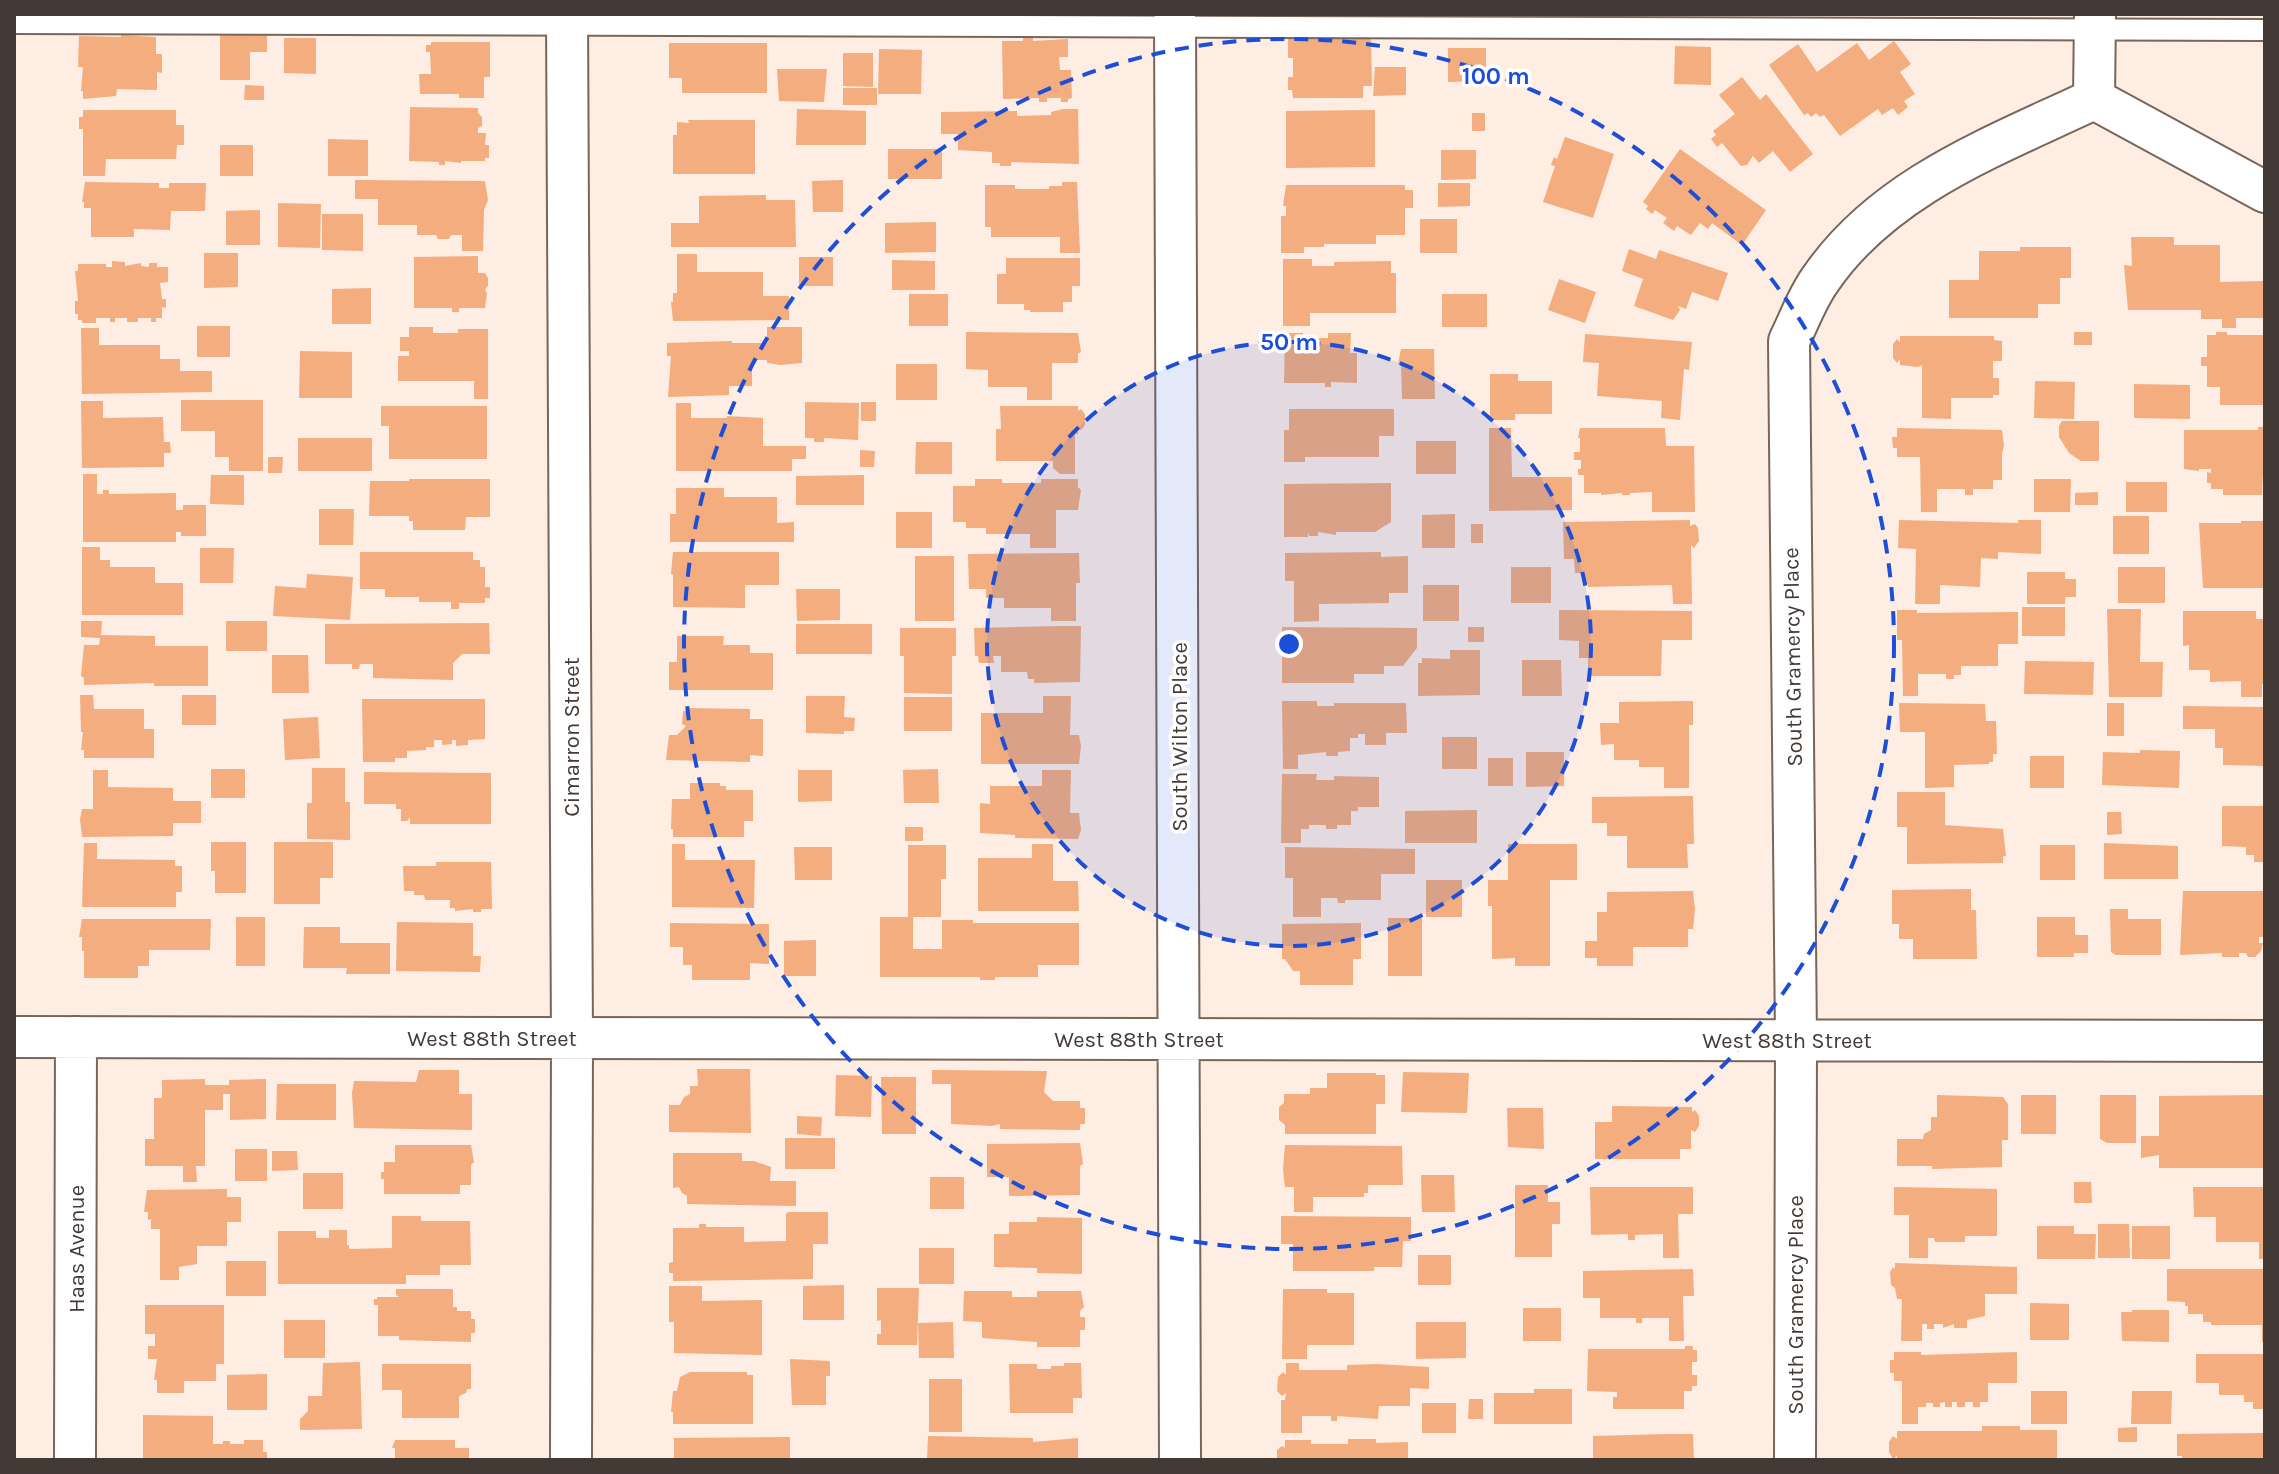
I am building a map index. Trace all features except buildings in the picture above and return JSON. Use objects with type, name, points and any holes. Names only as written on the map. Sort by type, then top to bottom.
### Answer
[{"type":"street","name":"Cimarron Street","points":[[567,19],[571,1460]]},
{"type":"street","name":"South Wilton Place","points":[[1175,20],[1180,1460]]},
{"type":"street","points":[[2095,22],[2094,99],[2265,192]]},
{"type":"street","name":"South Gramercy Place","points":[[1795,1460],[1796,1040],[1789,341],[1819,281],[1861,231],[1927,180],[2094,99]]},
{"type":"street","name":"West 88th Street","points":[[14,1037],[2265,1041]]},
{"type":"street","name":"Haas Avenue","points":[[75,1460],[76,1037]]},
{"type":"lane","points":[[14,23],[567,19],[2095,22],[2265,30]]}]
